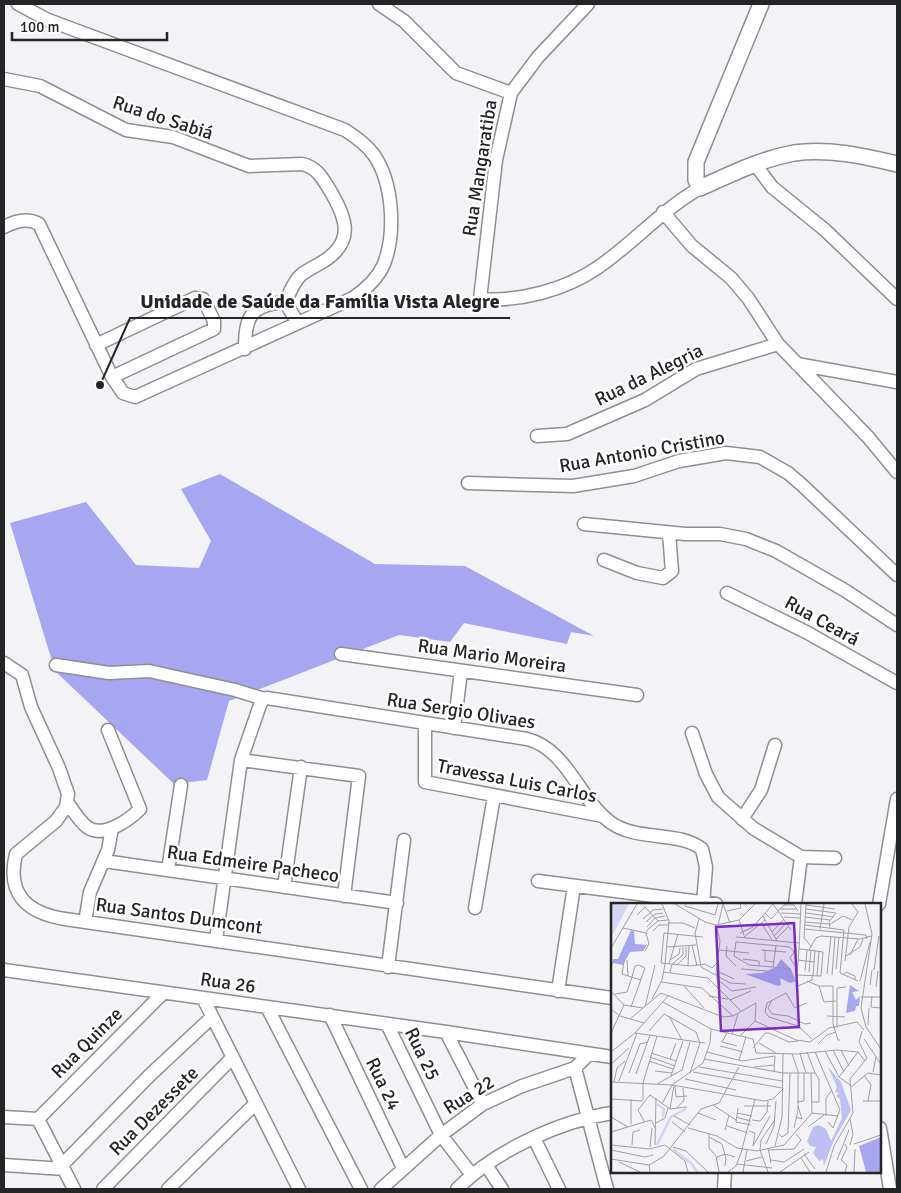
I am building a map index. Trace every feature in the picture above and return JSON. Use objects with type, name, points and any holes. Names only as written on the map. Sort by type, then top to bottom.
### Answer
[{"type":"street","points":[[4,227],[20,221],[33,221],[39,224],[112,377],[119,389],[129,396],[142,396],[347,301],[362,292],[374,280],[384,262],[389,237],[388,190],[373,155],[360,140],[345,130],[48,20],[18,4]]},
{"type":"street","points":[[379,4],[404,21],[456,73],[511,93]]},
{"type":"street","name":"Rua Mangaratiba","points":[[588,4],[538,57],[511,93],[496,160],[480,299],[488,300],[530,295],[568,283],[598,268],[663,212]]},
{"type":"street","points":[[700,188],[696,180],[696,162],[761,4]]},
{"type":"street","name":"Rua do Sabiá","points":[[4,79],[40,86],[126,130],[173,137],[233,162],[249,166],[302,164],[310,166],[317,172],[344,214],[343,239],[331,256],[300,275],[292,286],[286,302]]},
{"type":"street","points":[[4,89],[17,83]]},
{"type":"street","points":[[897,164],[871,158],[817,152],[795,153],[754,164],[700,188],[663,212],[692,246],[725,271],[748,298],[778,344],[868,436],[897,472]]},
{"type":"street","points":[[754,164],[772,187],[826,230],[897,299]]},
{"type":"street","points":[[96,345],[195,298],[203,299],[214,321],[214,329],[112,377]]},
{"type":"street","points":[[245,349],[245,330],[249,318],[260,307],[286,302],[298,323]]},
{"type":"street","name":"Rua da Alegria","points":[[537,436],[567,434],[645,400],[696,369],[778,344]]},
{"type":"street","points":[[797,364],[897,382]]},
{"type":"street","name":"Rua Antonio Cristino","points":[[468,483],[573,486],[634,476],[679,461],[714,454],[755,456],[788,473],[897,575]]},
{"type":"street","points":[[584,524],[669,533],[720,534],[746,539],[767,546],[846,591],[897,625]]},
{"type":"street","points":[[604,560],[637,573],[663,578],[672,571],[669,533]]},
{"type":"street","name":"Rua Ceará","points":[[727,593],[806,632],[897,683]]},
{"type":"street","name":"Rua Mario Moreira","points":[[341,654],[637,695]]},
{"type":"street","points":[[4,662],[22,675],[31,707],[62,776],[67,802],[87,827],[98,831],[112,828],[139,811],[140,808],[108,730]]},
{"type":"street","name":"Rua Sergio Olivaes","points":[[56,666],[109,673],[149,671],[235,690],[264,699],[527,739],[544,744],[603,816],[616,827],[628,832],[687,842],[700,847],[704,854],[708,903]]},
{"type":"street","points":[[454,728],[461,670]]},
{"type":"street","points":[[216,940],[240,760],[264,699]]},
{"type":"street","name":"Travessa Luis Carlos","points":[[425,724],[425,782],[603,816]]},
{"type":"street","points":[[692,733],[715,793],[742,818],[801,857],[835,858]]},
{"type":"street","points":[[742,818],[761,790],[775,745]]},
{"type":"street","points":[[240,760],[358,776],[344,896]]},
{"type":"street","points":[[284,887],[301,767]]},
{"type":"street","points":[[168,870],[181,785]]},
{"type":"street","points":[[475,908],[494,796]]},
{"type":"street","points":[[878,903],[891,869],[897,799]]},
{"type":"street","name":"Rua Santos Dumcont","points":[[67,802],[56,821],[16,854],[14,883],[21,899],[34,910],[54,918],[611,998]]},
{"type":"street","points":[[85,922],[90,892],[104,861],[112,828]]},
{"type":"street","points":[[388,967],[404,840]]},
{"type":"street","points":[[795,903],[801,857]]},
{"type":"street","name":"Rua Edmeire Pacheco","points":[[104,861],[397,903]]},
{"type":"street","points":[[538,881],[643,899],[695,903]]},
{"type":"street","points":[[558,991],[574,886]]},
{"type":"street","name":"Rua 26","points":[[4,970],[330,1015],[611,1057]]},
{"type":"street","name":"Rua Quinze","points":[[38,1119],[163,993]]},
{"type":"street","points":[[203,998],[231,1059],[299,1189]]},
{"type":"street","points":[[267,1007],[361,1189]]},
{"type":"street","name":"Rua 24","points":[[330,1015],[403,1168]]},
{"type":"street","points":[[4,1166],[63,1167],[150,1075],[211,1018]]},
{"type":"street","name":"Rua 25","points":[[387,1024],[441,1135],[472,1176]]},
{"type":"street","points":[[446,1032],[483,1104]]},
{"type":"street","name":"Rua 22","points":[[382,1189],[441,1135],[483,1104],[522,1086],[575,1068],[588,1055]]},
{"type":"street","name":"Rua Dezessete","points":[[103,1189],[231,1059]]},
{"type":"street","points":[[575,1068],[590,1118],[607,1189]]},
{"type":"street","points":[[168,1189],[255,1104]]},
{"type":"street","points":[[457,1189],[486,1165],[512,1148],[590,1118],[611,1113]]},
{"type":"street","points":[[4,1117],[38,1119],[74,1189]]},
{"type":"street","points":[[881,1132],[892,1181]]},
{"type":"street","points":[[534,1138],[560,1189]]},
{"type":"street","points":[[486,1165],[502,1189]]},
{"type":"street","points":[[724,1189],[725,1173]]},
{"type":"shaded area","points":[[220,474],[375,564],[465,566],[594,636],[571,632],[567,644],[464,623],[450,642],[399,635],[229,701],[207,780],[174,784],[55,671],[10,523],[86,502],[136,565],[199,568],[211,541],[181,489]]},
{"type":"place","name":"Unidade de Saúde da Família Vista Alegre","points":[[100,385]]}]
